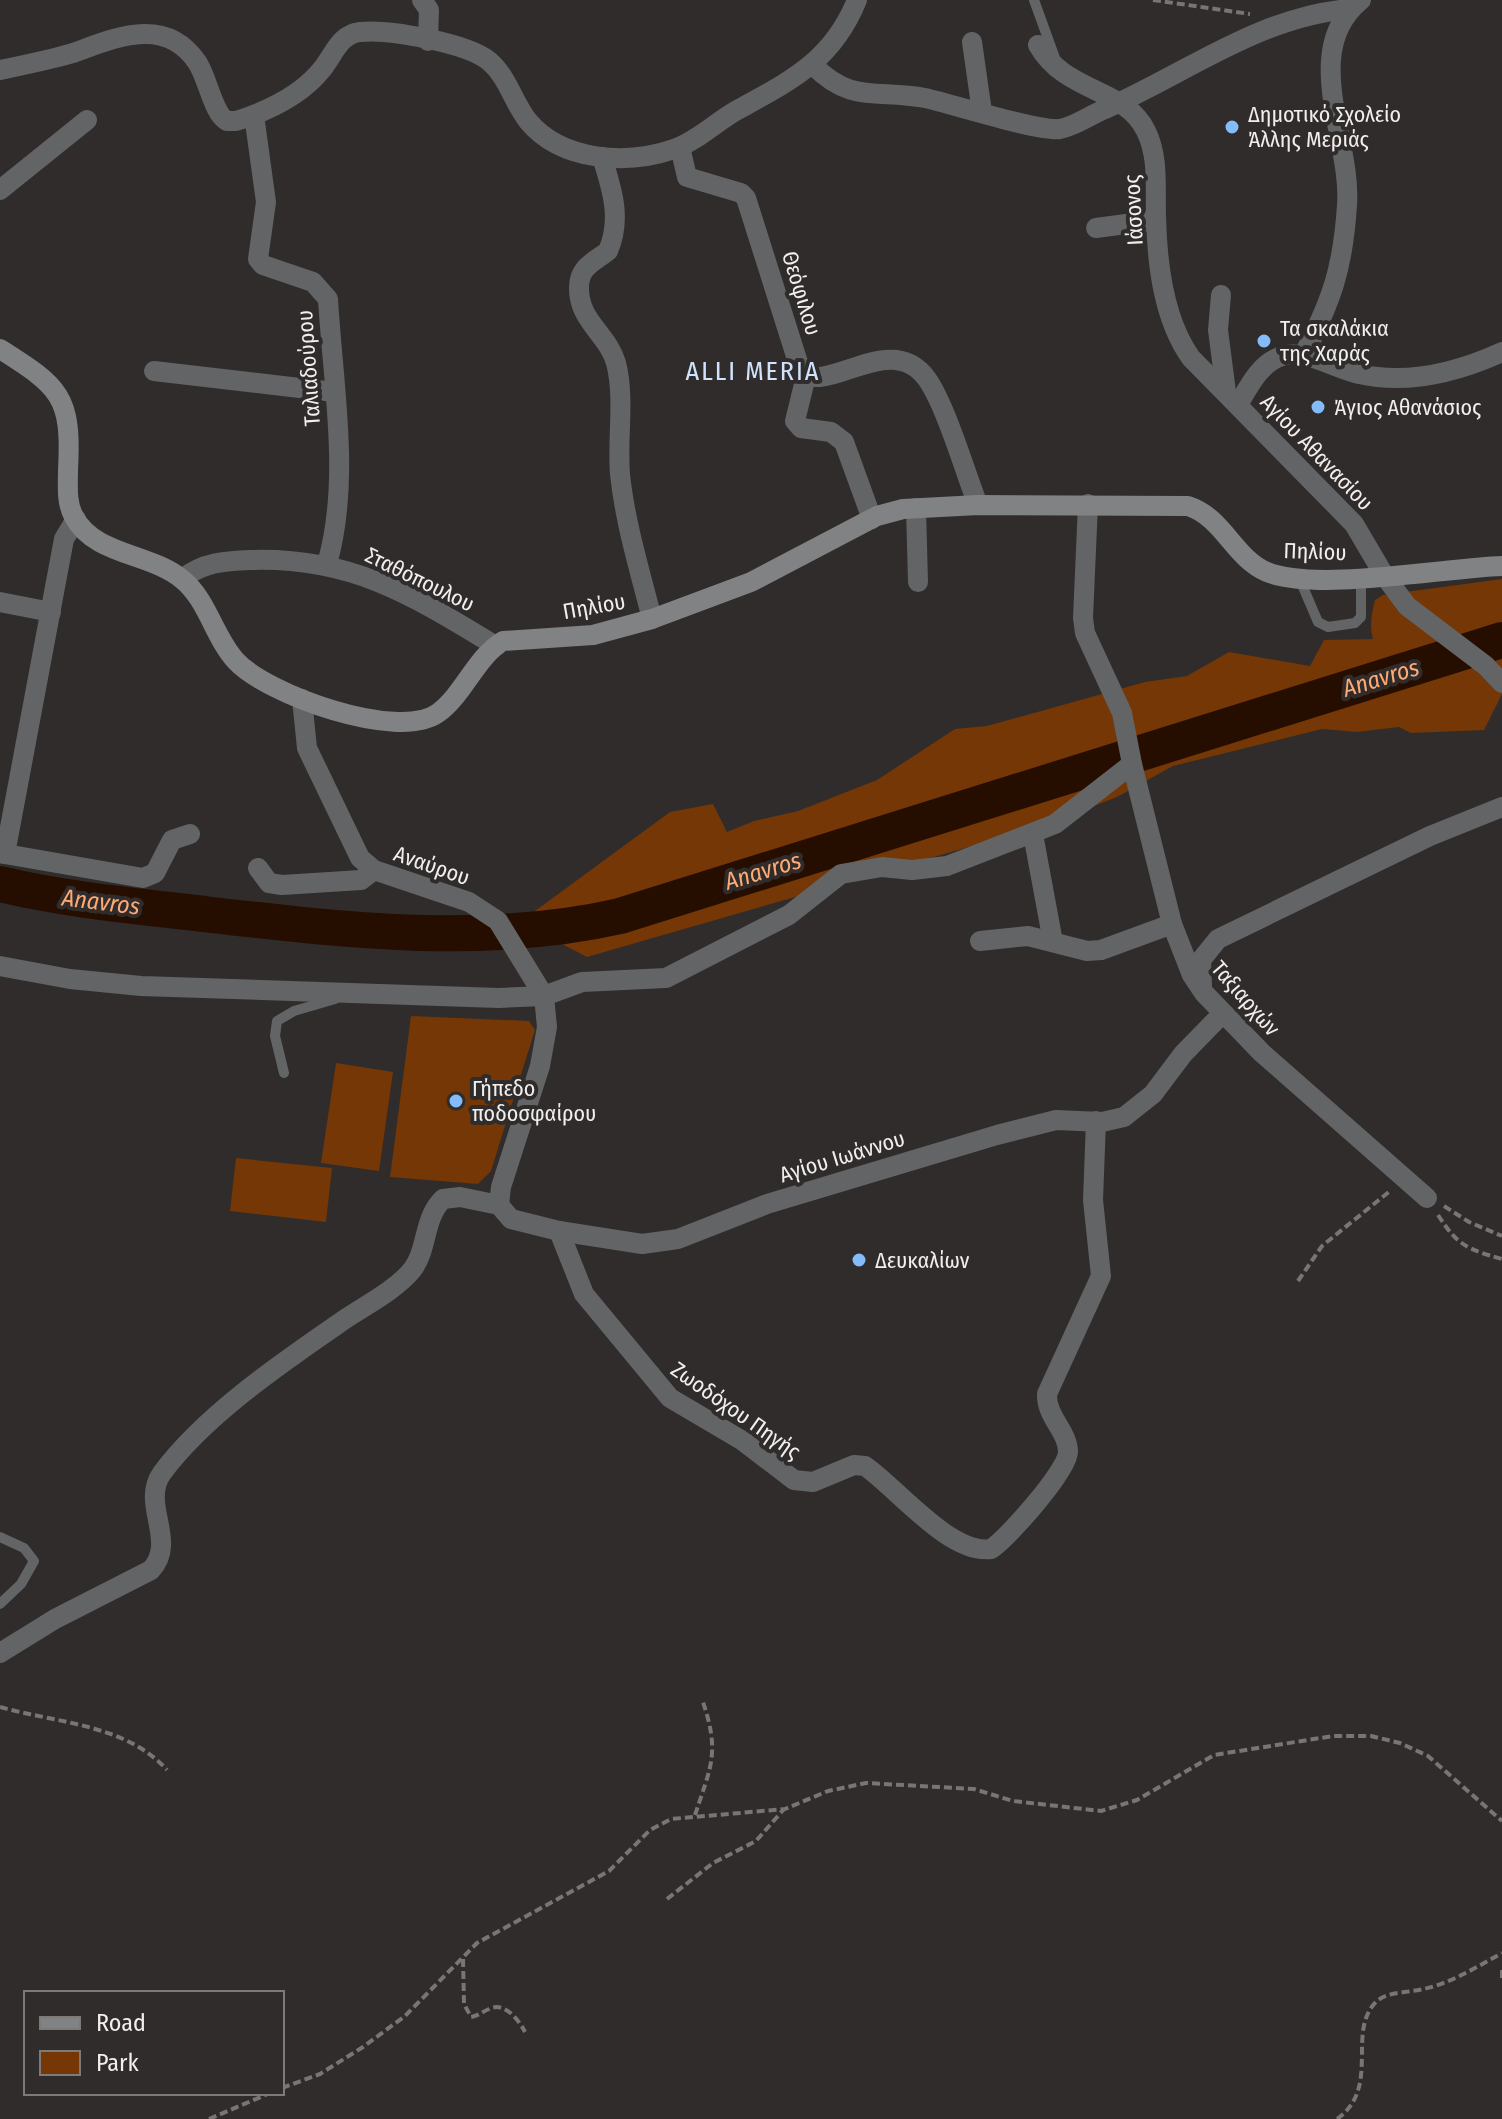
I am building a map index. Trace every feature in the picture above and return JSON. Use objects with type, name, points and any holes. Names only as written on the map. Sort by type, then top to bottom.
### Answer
[{"type":"main road","points":[[0,349],[39,374],[61,398],[70,428],[67,492],[76,519],[85,531],[107,545],[166,568],[182,579],[198,596],[236,662],[261,683],[302,699],[396,722],[428,719],[449,703],[496,646]]},
{"type":"main road","name":"Πηλίου","points":[[496,646],[518,638],[593,635],[652,619],[751,582],[872,519],[916,508],[1168,503],[1194,508],[1212,519],[1253,564],[1275,575],[1300,580],[1502,566]]},
{"type":"street","points":[[422,0],[429,10],[428,41]]},
{"type":"street","points":[[0,70],[70,54],[132,32],[157,34],[183,46],[195,57],[222,119],[236,121],[254,115],[307,86],[351,34],[370,32],[428,41],[483,56],[504,77],[525,118],[536,129],[566,147],[602,157],[638,158],[680,147],[730,113],[798,78],[813,65],[847,23],[857,0]]},
{"type":"street","points":[[813,65],[830,83],[844,90],[922,98],[1057,129],[1120,103],[1210,55],[1292,20],[1355,5]]},
{"type":"street","points":[[1303,356],[1331,301],[1342,253],[1347,180],[1330,63],[1337,35],[1355,5]]},
{"type":"street","points":[[972,42],[982,112]]},
{"type":"street","name":"Ιάσονος","points":[[1038,45],[1059,73],[1120,103],[1140,119],[1155,159],[1156,220],[1164,288],[1176,333],[1191,358],[1232,398]]},
{"type":"street","name":"Ταλιαδούρου","points":[[254,115],[266,202],[258,259],[263,265],[313,282],[323,289],[328,299],[338,497],[327,564]]},
{"type":"street","points":[[0,190],[87,120]]},
{"type":"street","name":"Θεόφιλου","points":[[680,147],[687,177],[741,193],[746,198],[801,372],[806,376]]},
{"type":"street","points":[[602,157],[613,190],[614,231],[608,251],[585,268],[579,292],[585,317],[605,340],[617,366],[624,507],[652,619]]},
{"type":"street","points":[[1096,228],[1156,220]]},
{"type":"street","points":[[1221,295],[1218,330],[1232,398]]},
{"type":"street","points":[[1232,398],[1267,365],[1287,355],[1303,356],[1358,374],[1398,378],[1461,369],[1502,352]]},
{"type":"street","points":[[872,519],[844,442],[831,432],[803,429],[795,421],[806,376],[819,376],[878,359],[909,365],[919,371],[934,394],[978,505]]},
{"type":"street","points":[[154,371],[334,392]]},
{"type":"street","name":"Αγίου Αθανασίου","points":[[1232,398],[1354,524],[1384,575],[1421,619],[1502,683]]},
{"type":"street","name":"Ταξιαρχών","points":[[1088,504],[1085,633],[1122,713],[1131,762],[1172,924],[1183,955],[1204,993],[1222,1014],[1427,1198]]},
{"type":"street","points":[[916,508],[918,582]]},
{"type":"street","points":[[76,519],[64,539],[2,854],[143,878],[155,873],[172,840],[190,834]]},
{"type":"street","name":"Σταθόπουλου","points":[[182,579],[197,568],[224,561],[288,560],[327,564],[390,587],[496,646]]},
{"type":"street","points":[[0,602],[51,612]]},
{"type":"street","name":"Αναύρου","points":[[302,699],[307,748],[360,858],[374,870],[469,902],[498,921],[544,996],[547,1027],[540,1066],[501,1187],[499,1205]]},
{"type":"street","points":[[0,966],[59,978],[141,986],[356,993],[544,996],[582,982],[666,978],[789,915],[841,874],[882,867],[912,870],[947,866],[992,845],[1033,834],[1074,811],[1131,762]]},
{"type":"street","points":[[1204,993],[1199,977],[1201,960],[1218,939],[1430,836],[1502,807]]},
{"type":"street","points":[[1033,834],[1053,942]]},
{"type":"street","points":[[258,868],[269,883],[282,885],[361,880],[374,870]]},
{"type":"street","points":[[980,941],[1023,936],[1087,951],[1101,950],[1172,924]]},
{"type":"street","name":"Αγίου Ιωάννου","points":[[0,1653],[55,1619],[151,1570],[160,1560],[162,1547],[153,1493],[159,1477],[206,1428],[267,1376],[412,1269],[433,1211],[443,1199],[460,1197],[499,1205],[511,1219],[559,1231],[642,1244],[662,1242],[767,1204],[997,1135],[1056,1120],[1096,1121],[1124,1117],[1146,1102],[1183,1054],[1222,1014]]},
{"type":"street","name":"Ζωοδόχου Πηγής","points":[[559,1231],[570,1267],[584,1294],[670,1398],[743,1441],[794,1480],[813,1482],[854,1465],[865,1466],[952,1537],[975,1549],[991,1549],[1062,1469],[1067,1457],[1066,1441],[1047,1407],[1047,1394],[1101,1276],[1093,1190],[1096,1121]]},
{"type":"lane","points":[[1034,0],[1059,73]]},
{"type":"lane","points":[[1300,580],[1318,622],[1328,627],[1355,623],[1361,617],[1361,576]]},
{"type":"lane","points":[[284,1073],[275,1036],[277,1021],[294,1011],[356,993]]},
{"type":"lane","points":[[0,1537],[24,1548],[34,1561],[21,1584],[0,1604]]},
{"type":"path","points":[[1153,0],[1253,15]]},
{"type":"path","points":[[1298,1281],[1322,1246],[1404,1179]]},
{"type":"path","points":[[1427,1198],[1502,1236]]},
{"type":"path","points":[[1427,1198],[1453,1237],[1467,1249],[1502,1259]]},
{"type":"path","points":[[695,1815],[714,1753],[713,1732],[703,1702]]},
{"type":"path","points":[[0,1707],[113,1734],[136,1744],[167,1770]]},
{"type":"path","points":[[284,2087],[320,2074],[374,2039],[405,2016],[477,1943],[609,1871],[650,1830],[671,1819],[785,1809],[828,1791],[866,1783],[974,1789],[1013,1801],[1101,1811],[1137,1800],[1214,1755],[1265,1744],[1346,1736],[1400,1743],[1428,1756],[1502,1821]]},
{"type":"path","points":[[667,1899],[713,1863],[756,1841],[785,1809]]},
{"type":"path","points":[[1337,2119],[1358,2096],[1366,2023],[1374,2004],[1383,1996],[1426,1989],[1456,1979],[1502,1953]]},
{"type":"path","points":[[463,1959],[464,2004],[471,2017],[491,2007],[499,2008],[517,2018],[525,2032]]},
{"type":"path","points":[[1502,1970],[1502,1979]]},
{"type":"path","points":[[209,2119],[265,2095]]},
{"type":"green space","points":[[1502,579],[1502,694],[1484,730],[1411,733],[1399,727],[1357,732],[1322,729],[1173,766],[1117,797],[1048,824],[587,957],[520,922],[670,812],[713,804],[727,832],[754,821],[798,811],[877,780],[955,729],[987,726],[1145,682],[1187,676],[1229,652],[1310,666],[1324,640],[1373,639],[1371,624],[1375,600],[1383,595]]},
{"type":"green space","name":"Γήπεδο ποδοσφαίρου","points":[[411,1016],[529,1021],[535,1030],[491,1171],[478,1184],[390,1177]]},
{"type":"green space","points":[[336,1063],[393,1072],[379,1171],[321,1163]]},
{"type":"green space","points":[[236,1158],[332,1168],[326,1222],[230,1211]]},
{"type":"waterway","name":"Anavros","points":[[0,884],[102,902],[360,930],[465,933],[569,925],[620,916],[1502,640]]},
{"type":"place","name":"Δημοτικό Σχολείο Άλλης Μεριάς","points":[[1232,127]]},
{"type":"place","name":"Τα σκαλάκια της Χαράς","points":[[1264,341]]},
{"type":"place","name":"Άγιος Αθανάσιος","points":[[1318,407]]},
{"type":"place","name":"Γήπεδο ποδοσφαίρου","points":[[456,1101]]},
{"type":"place","name":"Δευκαλίων","points":[[859,1260]]},
{"type":"district","name":"ALLI MERIA","points":[[753,371]]}]
